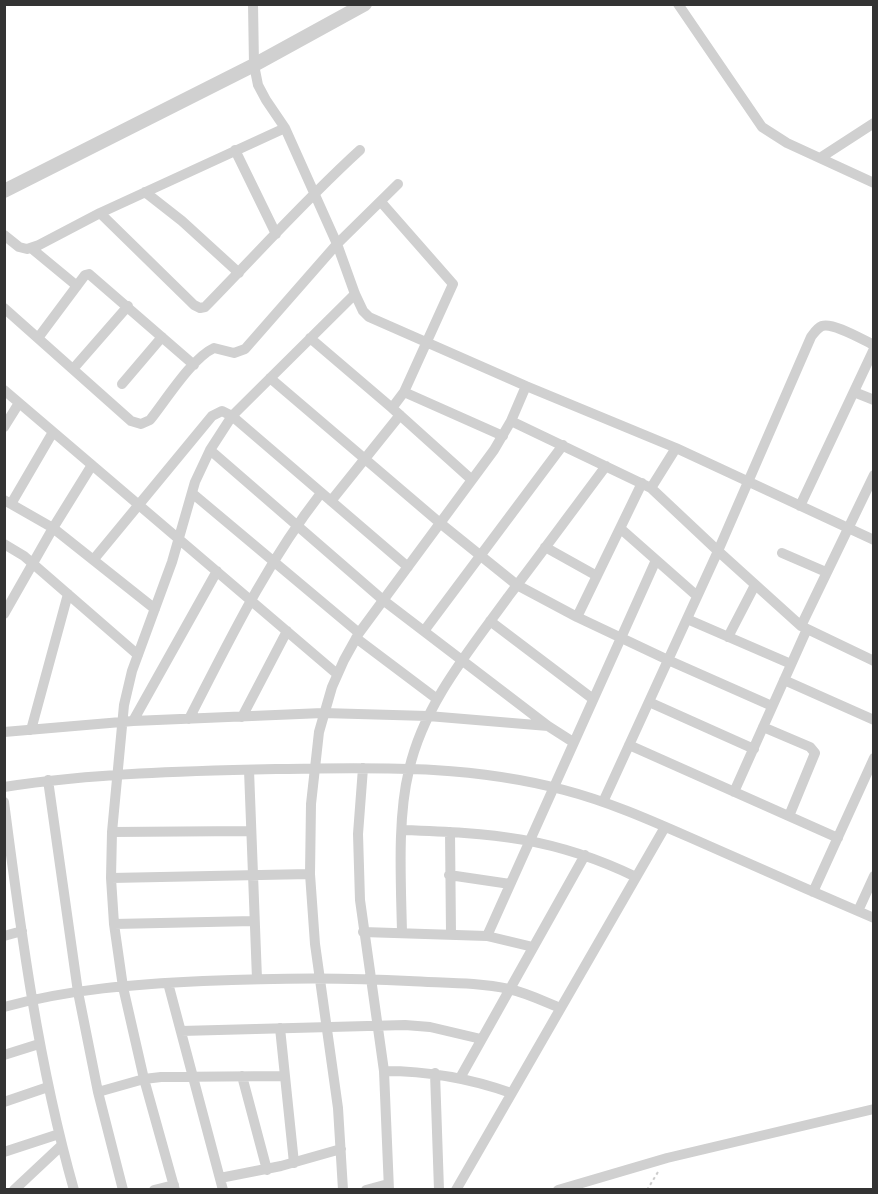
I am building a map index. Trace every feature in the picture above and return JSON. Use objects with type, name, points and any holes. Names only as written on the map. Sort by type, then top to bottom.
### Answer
[{"type":"street","points":[[253,4],[254,65],[258,85],[285,128],[337,244],[355,294],[363,311],[369,317],[526,386],[676,448],[873,540]]},
{"type":"street","points":[[4,191],[254,65],[365,4]]},
{"type":"street","points":[[678,4],[762,127],[788,143],[873,182]]},
{"type":"street","points":[[820,158],[873,123]]},
{"type":"street","points":[[4,235],[19,247],[31,248],[100,213],[285,128]]},
{"type":"street","points":[[235,150],[276,234]]},
{"type":"street","points":[[100,213],[194,305],[200,308],[205,307],[314,192],[360,150]]},
{"type":"street","points":[[4,308],[127,418],[141,424],[150,420],[207,351],[214,348],[234,353],[245,349],[337,244],[398,184]]},
{"type":"street","points":[[145,192],[182,221],[239,273]]},
{"type":"street","points":[[331,501],[365,459],[396,412],[453,284],[381,202]]},
{"type":"street","points":[[31,248],[77,286]]},
{"type":"street","points":[[38,338],[85,275],[89,274],[194,365]]},
{"type":"street","points":[[154,1190],[174,1187],[144,1079],[123,987],[114,924],[111,878],[116,774],[128,722],[128,688],[180,539],[199,471],[210,450],[232,416],[355,294]]},
{"type":"street","points":[[73,369],[128,306]]},
{"type":"street","points":[[603,802],[718,551],[811,337],[822,326],[834,327],[873,347],[800,506]]},
{"type":"street","points":[[122,384],[162,337]]},
{"type":"street","points":[[310,338],[471,480]]},
{"type":"street","points":[[270,378],[440,523],[518,585],[621,638],[772,706]]},
{"type":"street","points":[[343,1190],[328,1026],[315,944],[310,874],[311,804],[323,713],[337,674],[358,636],[503,436],[526,386]]},
{"type":"street","points":[[4,390],[337,674]]},
{"type":"street","points":[[404,392],[503,436]]},
{"type":"street","points":[[854,392],[873,400]]},
{"type":"street","points":[[4,427],[19,403]]},
{"type":"street","points":[[94,559],[212,416],[222,411],[232,416],[408,567]]},
{"type":"street","points":[[512,420],[646,486],[804,627],[873,660]]},
{"type":"street","points":[[53,432],[8,502],[53,528],[155,609]]},
{"type":"street","points":[[424,631],[563,446]]},
{"type":"street","points":[[577,617],[621,529],[646,486],[676,448]]},
{"type":"street","points":[[210,450],[383,600],[461,661],[573,742]]},
{"type":"street","points":[[4,614],[8,599],[33,563],[92,465]]},
{"type":"street","points":[[402,933],[402,830],[405,788],[409,768],[428,716],[461,661],[606,466]]},
{"type":"street","points":[[734,792],[791,664],[826,572],[872,482]]},
{"type":"street","points":[[192,493],[358,636],[437,699]]},
{"type":"street","points":[[189,719],[250,599],[296,526],[321,493]]},
{"type":"street","points":[[621,529],[697,597]]},
{"type":"street","points":[[4,544],[33,563],[138,655]]},
{"type":"street","points":[[545,547],[597,576]]},
{"type":"street","points":[[782,553],[826,572]]},
{"type":"street","points":[[487,936],[656,560]]},
{"type":"street","points":[[128,722],[217,571]]},
{"type":"street","points":[[728,637],[755,585]]},
{"type":"street","points":[[31,730],[68,594]]},
{"type":"street","points":[[687,619],[791,664]]},
{"type":"street","points":[[490,621],[593,699]]},
{"type":"street","points":[[242,717],[287,631]]},
{"type":"street","points":[[784,680],[873,720]]},
{"type":"street","points":[[649,702],[754,749]]},
{"type":"street","points":[[4,732],[128,722],[323,713],[428,716],[548,726]]},
{"type":"street","points":[[763,727],[810,747],[815,753],[789,816]]},
{"type":"street","points":[[629,745],[838,838]]},
{"type":"street","points":[[813,892],[873,758]]},
{"type":"street","points":[[363,768],[358,867],[363,933],[384,1071],[389,1187],[366,1190]]},
{"type":"street","points":[[4,787],[48,780],[116,774],[249,770],[409,768],[482,773],[552,787],[603,802],[873,918]]},
{"type":"street","points":[[249,770],[257,979]]},
{"type":"street","points":[[48,780],[78,992],[98,1092],[123,1190]]},
{"type":"street","points":[[4,802],[7,842],[16,887],[39,1044],[74,1190]]},
{"type":"street","points":[[456,1190],[665,827]]},
{"type":"street","points":[[402,830],[503,835],[529,840],[585,855],[636,877]]},
{"type":"street","points":[[112,832],[251,831]]},
{"type":"street","points":[[450,832],[451,934]]},
{"type":"street","points":[[460,1078],[585,855]]},
{"type":"street","points":[[111,878],[310,874]]},
{"type":"street","points":[[449,875],[510,884]]},
{"type":"street","points":[[858,911],[873,876]]},
{"type":"street","points":[[4,890],[16,887]]},
{"type":"street","points":[[114,924],[255,921]]},
{"type":"street","points":[[4,936],[22,931]]},
{"type":"street","points":[[363,933],[487,936],[533,947]]},
{"type":"street","points":[[4,1007],[31,999],[78,992],[168,983],[370,978],[509,989],[560,1008]]},
{"type":"street","points":[[168,983],[221,1184],[341,1149]]},
{"type":"street","points":[[181,1031],[378,1024],[430,1027],[482,1039]]},
{"type":"street","points":[[280,1028],[294,1163]]},
{"type":"street","points":[[4,1055],[39,1044]]},
{"type":"street","points":[[384,1071],[435,1073],[511,1093]]},
{"type":"street","points":[[435,1073],[439,1190]]},
{"type":"street","points":[[242,1076],[267,1170]]},
{"type":"street","points":[[98,1092],[144,1079],[285,1076]]},
{"type":"street","points":[[4,1102],[48,1087]]},
{"type":"street","points":[[558,1190],[667,1158],[873,1109]]},
{"type":"street","points":[[4,1152],[61,1140]]},
{"type":"street","points":[[14,1190],[31,1176],[61,1140]]},
{"type":"path","points":[[647,1190],[667,1158]]}]
